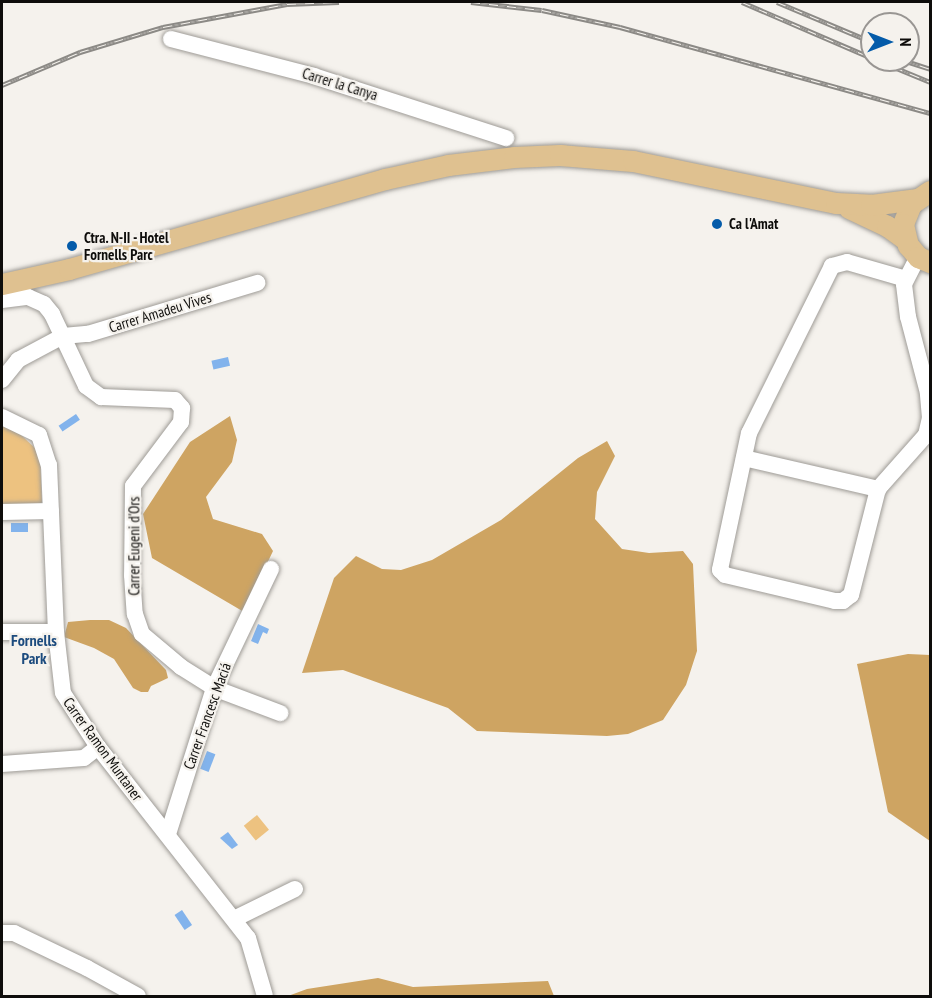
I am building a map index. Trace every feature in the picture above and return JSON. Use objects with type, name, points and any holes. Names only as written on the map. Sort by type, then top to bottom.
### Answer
[{"type":"main road","points":[[2,284],[69,269],[385,179],[475,160],[560,155],[662,165],[836,203],[871,205],[923,195]]},
{"type":"main road","points":[[918,253],[904,218],[923,195]]},
{"type":"main road","points":[[836,203],[869,216],[918,253]]},
{"type":"street","name":"Carrer la Canya","points":[[171,39],[314,76],[506,138]]},
{"type":"street","points":[[906,279],[847,262],[832,266],[749,434],[720,570],[725,575],[835,601],[843,601],[851,595],[878,489],[926,435],[930,418],[928,393],[908,317],[906,279],[918,253]]},
{"type":"street","name":"Carrer Amadeu Vives","points":[[63,336],[88,334],[257,283]]},
{"type":"street","name":"Carrer Eugeni d'Ors","points":[[2,300],[28,297],[38,300],[52,314],[86,386],[101,397],[175,400],[182,408],[181,422],[133,486],[132,575],[135,614],[142,634],[181,667],[214,688],[280,713]]},
{"type":"street","points":[[2,380],[18,360],[63,336]]},
{"type":"street","name":"Carrer Ramon Muntaner","points":[[2,417],[39,435],[49,465],[56,632],[63,693],[98,747],[248,938],[265,996]]},
{"type":"street","points":[[744,458],[878,489]]},
{"type":"street","points":[[2,512],[51,512]]},
{"type":"street","name":"Carrer Francesc Maciá","points":[[168,834],[214,688],[271,569]]},
{"type":"street","points":[[2,632],[56,632]]},
{"type":"street","points":[[2,764],[84,759],[98,747]]},
{"type":"street","points":[[234,919],[295,889]]},
{"type":"street","points":[[2,933],[14,933],[138,996]]},
{"type":"shaded area","points":[[230,416],[237,440],[232,462],[206,497],[213,519],[262,534],[273,551],[244,612],[152,558],[143,514],[190,442]]},
{"type":"shaded area","points":[[2,425],[21,435],[35,448],[40,458],[42,502],[39,505],[2,508]]},
{"type":"shaded area","points":[[607,441],[615,456],[597,492],[595,519],[622,549],[649,553],[683,551],[693,564],[697,651],[686,685],[663,720],[628,734],[607,736],[477,731],[448,708],[343,670],[302,673],[334,578],[356,556],[382,569],[401,570],[432,560],[501,520],[578,458]]},
{"type":"shaded area","points":[[109,620],[126,628],[166,670],[168,678],[151,686],[148,692],[141,692],[133,688],[114,659],[94,648],[64,637],[68,622]]},
{"type":"shaded area","points":[[908,654],[930,655],[930,841],[888,812],[857,664]]},
{"type":"shaded area","points":[[257,815],[269,830],[256,840],[244,826]]},
{"type":"shaded area","points":[[378,978],[413,987],[548,981],[554,996],[288,996],[307,989]]},
{"type":"water","points":[[228,357],[230,366],[213,370],[211,361]]},
{"type":"water","points":[[76,414],[80,420],[63,432],[59,426]]},
{"type":"water","points":[[11,523],[28,523],[28,532],[11,532]]},
{"type":"water","points":[[258,624],[269,629],[267,634],[263,632],[258,644],[251,641]]},
{"type":"water","points":[[207,751],[215,754],[209,772],[200,769]]},
{"type":"water","points":[[228,832],[238,845],[232,849],[220,838]]},
{"type":"water","points":[[182,910],[192,925],[185,930],[175,915]]},
{"type":"railway","points":[[2,85],[80,52],[163,27],[287,4],[339,2]]},
{"type":"railway","points":[[471,2],[542,10],[620,27],[930,113]]},
{"type":"railway","points":[[742,2],[860,53]]},
{"type":"railway","points":[[777,2],[860,37]]},
{"type":"railway","points":[[920,66],[930,69]]},
{"type":"railway","points":[[906,72],[930,82]]},
{"type":"place","name":"Ca l'Amat","points":[[717,224]]},
{"type":"place","name":"Ctra. N-II - Hotel Fornells Parc","points":[[72,246]]},
{"type":"district","name":"Fornells Park","points":[[34,649]]}]
